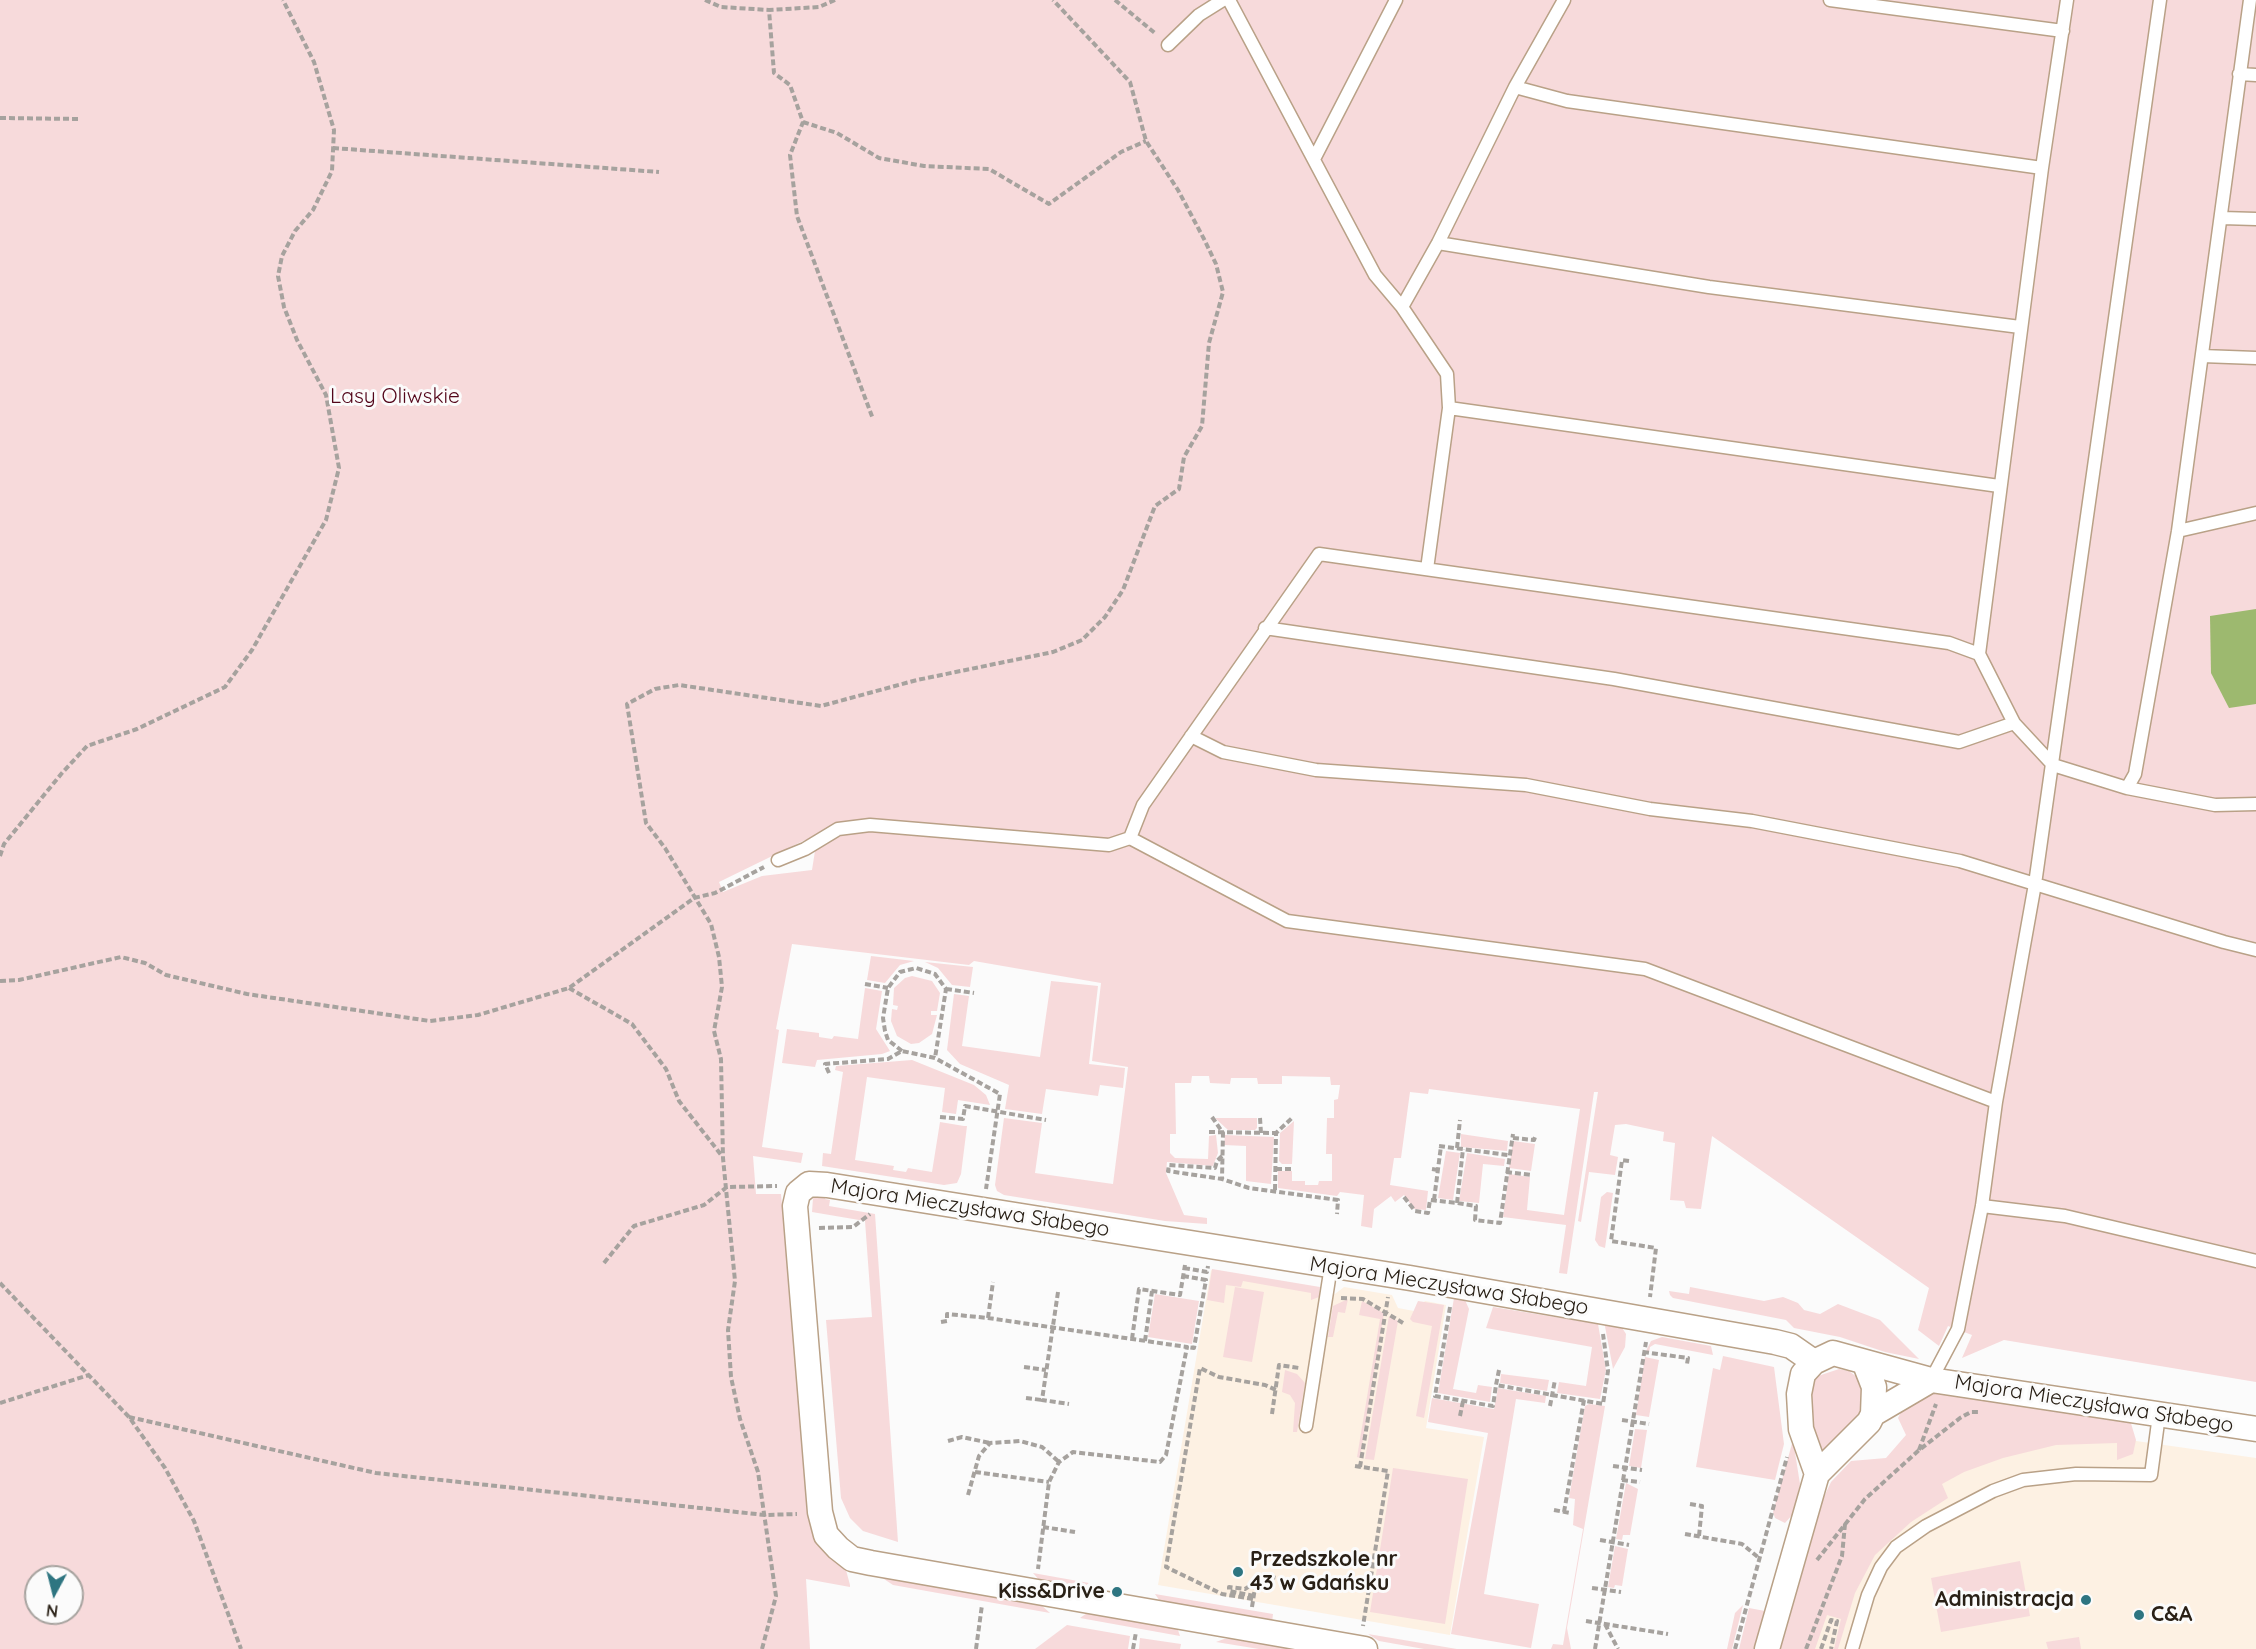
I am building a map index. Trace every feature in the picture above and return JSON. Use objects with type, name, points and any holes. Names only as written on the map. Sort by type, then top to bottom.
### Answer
[{"type":"street","name":"Majora Mieczysława Słabego","points":[[1364,1638],[871,1563],[852,1558],[838,1548],[826,1535],[820,1512],[795,1206],[798,1193],[809,1184],[827,1185],[1331,1266],[1775,1342],[1791,1346],[1814,1362],[1833,1353],[1865,1364],[1936,1380],[2256,1429]]},
{"type":"street","points":[[1814,1362],[1803,1374],[1799,1394],[1801,1429],[1817,1474]]},
{"type":"street","points":[[1767,1649],[1817,1474],[1869,1422],[1873,1414],[1874,1387],[1865,1364]]},
{"type":"street","name":"Majora Mieczysława Słabego","points":[[1873,1414],[1936,1380]]},
{"type":"lane","points":[[1168,45],[1199,15],[1223,0]]},
{"type":"lane","points":[[1229,0],[1375,275],[1402,307],[1447,374],[1449,408],[1426,569]]},
{"type":"lane","points":[[1314,159],[1396,0]]},
{"type":"lane","points":[[1402,307],[1438,243],[1515,87],[1564,0]]},
{"type":"lane","points":[[1830,0],[2063,31]]},
{"type":"lane","points":[[2067,0],[2020,327],[1978,654],[2014,723],[2053,765],[2127,788],[2215,805],[2256,804]]},
{"type":"lane","points":[[1936,1380],[1958,1329],[1982,1206],[1996,1102],[2035,884],[2160,0]]},
{"type":"lane","points":[[2127,788],[2135,774],[2178,531],[2250,0]]},
{"type":"lane","points":[[2239,74],[2256,75]]},
{"type":"lane","points":[[1515,87],[1567,101],[2042,168]]},
{"type":"lane","points":[[2222,218],[2256,219]]},
{"type":"lane","points":[[1438,243],[1709,287],[2020,327]]},
{"type":"lane","points":[[2202,356],[2256,358]]},
{"type":"lane","points":[[1449,408],[1999,486]]},
{"type":"lane","points":[[2178,531],[2256,513]]},
{"type":"lane","points":[[1130,838],[1143,805],[1264,628],[1319,554],[1949,643],[1978,654]]},
{"type":"lane","points":[[1264,628],[1614,679],[1959,742],[2014,723]]},
{"type":"lane","points":[[1191,736],[1223,752],[1316,770],[1526,785],[1650,809],[1764,823],[1960,861],[2256,950]]},
{"type":"lane","points":[[778,860],[805,849],[838,829],[870,825],[1109,845],[1130,838],[1287,921],[1645,969],[1996,1102]]},
{"type":"lane","points":[[1982,1206],[2065,1216],[2256,1261]]},
{"type":"lane","points":[[1306,1426],[1331,1266]]},
{"type":"lane","points":[[1852,1649],[1868,1595],[1881,1567],[1896,1547],[1926,1526],[1993,1491],[2023,1480],[2076,1474],[2151,1475],[2159,1415]]},
{"type":"path","points":[[0,856],[4,844],[87,746],[138,729],[225,687],[252,650],[326,520],[339,468],[326,395],[297,340],[284,307],[278,276],[282,256],[295,231],[313,210],[332,171],[334,130],[314,62],[283,0]]},
{"type":"path","points":[[705,0],[721,7],[769,10],[819,8],[835,0]]},
{"type":"path","points":[[762,1649],[776,1596],[758,1472],[740,1419],[731,1377],[728,1330],[735,1281],[723,1158],[721,1059],[714,1031],[722,987],[719,957],[711,924],[665,848],[646,823],[627,704],[655,689],[679,685],[821,706],[917,680],[1063,648],[1082,640],[1105,617],[1123,590],[1155,507],[1179,489],[1184,457],[1202,426],[1209,343],[1223,292],[1216,264],[1204,239],[1178,190],[1146,141],[1130,82],[1053,0]]},
{"type":"path","points":[[1115,0],[1168,45]]},
{"type":"path","points":[[769,10],[774,73],[790,85],[803,122],[790,155],[797,216],[873,419]]},
{"type":"path","points":[[0,118],[81,119]]},
{"type":"path","points":[[803,122],[837,133],[879,158],[924,166],[989,169],[1049,204],[1121,152],[1146,141]]},
{"type":"path","points":[[333,148],[659,172]]},
{"type":"path","points":[[0,981],[19,980],[121,957],[145,963],[166,975],[247,994],[430,1021],[478,1015],[569,988],[694,898],[715,893],[778,860]]},
{"type":"path","points":[[935,1058],[946,989],[935,974],[916,968],[900,972],[888,988],[883,1018],[888,1040],[902,1051],[935,1058],[1000,1094],[988,1178]]},
{"type":"path","points":[[865,984],[888,988]]},
{"type":"path","points":[[569,988],[632,1024],[666,1069],[679,1101],[723,1158]]},
{"type":"path","points":[[946,989],[974,993]]},
{"type":"path","points":[[829,1073],[825,1064],[888,1059],[902,1051]]},
{"type":"path","points":[[940,1117],[963,1119],[965,1106],[1046,1120]]},
{"type":"path","points":[[1212,1117],[1223,1133],[1222,1179]]},
{"type":"path","points":[[1260,1118],[1261,1133]]},
{"type":"path","points":[[1209,1132],[1276,1133],[1292,1118]]},
{"type":"path","points":[[1457,1148],[1460,1120]]},
{"type":"path","points":[[1275,1190],[1276,1133]]},
{"type":"path","points":[[1404,1197],[1415,1211],[1428,1213],[1430,1200],[1456,1203],[1476,1206],[1474,1220],[1500,1223],[1508,1155],[1513,1136],[1534,1140],[1535,1137]]},
{"type":"path","points":[[1434,1200],[1440,1146],[1508,1155]]},
{"type":"path","points":[[1456,1203],[1463,1149]]},
{"type":"path","points":[[1222,1156],[1215,1168],[1169,1165],[1168,1171],[1222,1179],[1249,1188],[1338,1200],[1338,1214]]},
{"type":"path","points":[[1629,1161],[1622,1161],[1611,1241],[1656,1248],[1650,1297]]},
{"type":"path","points":[[1276,1169],[1293,1169]]},
{"type":"path","points":[[1432,1169],[1438,1170]]},
{"type":"path","points":[[1506,1172],[1532,1175]]},
{"type":"path","points":[[604,1263],[634,1226],[704,1205],[727,1188],[779,1186],[798,1193]]},
{"type":"path","points":[[1616,1209],[1622,1209]]},
{"type":"path","points":[[816,1228],[853,1227],[876,1210]]},
{"type":"path","points":[[1630,1244],[1632,1235]]},
{"type":"path","points":[[1132,1339],[1139,1289],[1180,1295],[1184,1268],[1207,1272],[1208,1266]]},
{"type":"path","points":[[941,1322],[947,1321],[946,1314],[988,1318],[1194,1348],[1206,1280],[1183,1276]]},
{"type":"path","points":[[0,1282],[129,1417],[165,1468],[194,1521],[241,1649]]},
{"type":"path","points":[[988,1318],[993,1282]]},
{"type":"path","points":[[1364,1638],[1388,1471],[1358,1466],[1387,1313],[1388,1290]]},
{"type":"path","points":[[1145,1341],[1152,1291]]},
{"type":"path","points":[[1042,1400],[1058,1292]]},
{"type":"path","points":[[1356,1298],[1403,1323]]},
{"type":"path","points":[[1451,1301],[1435,1396],[1492,1406],[1499,1370]]},
{"type":"path","points":[[1496,1385],[1603,1404],[1608,1371],[1602,1330]]},
{"type":"path","points":[[1595,1649],[1602,1623],[1604,1590],[1643,1352],[1650,1338]]},
{"type":"path","points":[[1038,1569],[1049,1482],[1059,1462],[1073,1452],[1160,1462],[1166,1455],[1187,1347]]},
{"type":"path","points":[[1643,1352],[1688,1358],[1687,1364]]},
{"type":"path","points":[[1024,1366],[1046,1370]]},
{"type":"path","points":[[1272,1414],[1279,1367]]},
{"type":"path","points":[[1254,1598],[1222,1594],[1166,1567],[1200,1368],[1219,1377],[1265,1385],[1276,1390]]},
{"type":"path","points":[[0,1403],[89,1375]]},
{"type":"path","points":[[1550,1406],[1555,1380]]},
{"type":"path","points":[[1918,1451],[1935,1407],[1936,1380]]},
{"type":"path","points":[[1026,1398],[1069,1404]]},
{"type":"path","points":[[1564,1512],[1584,1400]]},
{"type":"path","points":[[1460,1416],[1463,1401]]},
{"type":"path","points":[[1813,1566],[1865,1499],[1918,1451],[1971,1412],[1990,1412]]},
{"type":"path","points":[[129,1417],[376,1473],[765,1515],[820,1512]]},
{"type":"path","points":[[1622,1419],[1649,1424]]},
{"type":"path","points":[[948,1441],[962,1437],[990,1443],[1020,1442],[1042,1447],[1059,1462]]},
{"type":"path","points":[[968,1495],[979,1456],[990,1443]]},
{"type":"path","points":[[1735,1649],[1789,1448]]},
{"type":"path","points":[[1613,1466],[1642,1470]]},
{"type":"path","points":[[975,1472],[1049,1482]]},
{"type":"path","points":[[1622,1480],[1640,1482]]},
{"type":"path","points":[[1690,1504],[1702,1506],[1699,1536]]},
{"type":"path","points":[[1554,1510],[1570,1513]]},
{"type":"path","points":[[1806,1649],[1842,1556],[1845,1524]]},
{"type":"path","points":[[1043,1527],[1075,1532]]},
{"type":"path","points":[[1685,1534],[1742,1544],[1759,1558]]},
{"type":"path","points":[[1600,1540],[1629,1545]]},
{"type":"path","points":[[1252,1607],[1257,1575],[1278,1578]]},
{"type":"path","points":[[1254,1598],[1229,1592],[1229,1587],[1245,1589],[1256,1581]]},
{"type":"path","points":[[1592,1588],[1621,1592]]},
{"type":"path","points":[[976,1649],[982,1605]]},
{"type":"path","points":[[1821,1649],[1831,1620],[1838,1621],[1832,1649]]},
{"type":"path","points":[[1586,1621],[1668,1634]]},
{"type":"path","points":[[1602,1623],[1618,1649]]},
{"type":"path","points":[[1133,1649],[1136,1632]]},
{"type":"shaded area","points":[[2256,609],[2256,704],[2229,708],[2211,673],[2210,616]]},
{"type":"shaded area","points":[[1211,1270],[1335,1294],[1344,1287],[1392,1295],[1398,1308],[1414,1311],[1425,1301],[1446,1305],[1426,1428],[1484,1437],[1450,1635],[1158,1585]]},
{"type":"shaded area","points":[[1967,1417],[2256,1458],[2256,1649],[1813,1649],[1847,1555]]},
{"type":"green space","name":"Lasy Oliwskie","points":[[0,0],[2256,0],[2256,1382],[2004,1340],[1962,1358],[1972,1335],[1948,1326],[1939,1346],[1918,1330],[1929,1288],[1712,1136],[1701,1209],[1686,1208],[1684,1201],[1670,1200],[1675,1143],[1663,1141],[1664,1132],[1626,1124],[1615,1125],[1610,1155],[1618,1157],[1615,1175],[1589,1172],[1581,1222],[1578,1221],[1598,1092],[1594,1092],[1567,1274],[1559,1273],[1566,1225],[1503,1217],[1509,1174],[1530,1177],[1527,1210],[1564,1215],[1580,1109],[1429,1089],[1428,1094],[1410,1092],[1401,1158],[1394,1158],[1390,1185],[1428,1191],[1426,1210],[1414,1209],[1404,1195],[1395,1202],[1391,1196],[1374,1209],[1372,1228],[1361,1226],[1364,1195],[1340,1192],[1337,1196],[1278,1188],[1278,1171],[1292,1171],[1292,1181],[1305,1181],[1305,1185],[1318,1185],[1319,1181],[1332,1181],[1332,1154],[1326,1154],[1327,1118],[1334,1118],[1334,1100],[1338,1099],[1340,1085],[1331,1085],[1330,1077],[1282,1076],[1282,1084],[1258,1084],[1257,1078],[1231,1078],[1230,1084],[1210,1083],[1209,1076],[1192,1076],[1191,1083],[1175,1083],[1176,1134],[1170,1134],[1170,1153],[1175,1158],[1208,1159],[1209,1136],[1216,1135],[1218,1153],[1213,1166],[1167,1162],[1166,1173],[1184,1215],[1207,1218],[1207,1224],[1165,1221],[1004,1195],[997,1191],[995,1185],[1004,1118],[1042,1123],[1035,1173],[1113,1184],[1128,1067],[1092,1061],[1101,983],[974,961],[969,965],[792,944],[776,1029],[779,1030],[762,1147],[803,1153],[801,1163],[753,1156],[756,1194],[781,1194],[808,1504],[846,1570],[850,1585],[850,1587],[806,1579],[810,1649],[0,1649]],"holes":[[[805,840],[815,851],[812,870],[762,876],[723,892],[719,882]]]},
{"type":"green space","points":[[871,956],[914,961],[900,965],[885,983],[867,980]]},
{"type":"green space","points":[[925,962],[973,967],[970,987],[952,985],[938,968]]},
{"type":"green space","points":[[912,976],[932,981],[940,993],[937,1011],[931,1011],[931,1015],[937,1015],[932,1034],[919,1043],[911,1044],[897,1036],[891,1021],[892,1009],[897,1010],[898,1006],[893,1005],[894,988],[905,978]]},
{"type":"green space","points":[[1051,981],[1098,986],[1089,1064],[1125,1068],[1123,1088],[1100,1085],[1098,1096],[1046,1089],[1042,1114],[1005,1109],[1009,1085],[960,1064],[947,1050],[954,994],[969,996],[962,1046],[1040,1057]]},
{"type":"green space","points":[[865,988],[882,991],[876,1029],[890,1051],[882,1054],[817,1060],[815,1067],[782,1063],[787,1029],[819,1033],[819,1037],[832,1039],[834,1036],[858,1039]]},
{"type":"green space","points":[[912,1060],[974,1085],[986,1095],[990,1105],[958,1100],[956,1114],[942,1112],[945,1088],[867,1077],[855,1160],[894,1166],[893,1170],[906,1172],[908,1168],[932,1172],[940,1122],[967,1126],[961,1174],[957,1183],[944,1185],[822,1166],[823,1153],[831,1154],[843,1072],[835,1070],[836,1066]]},
{"type":"green space","points":[[1215,1118],[1257,1118],[1257,1128],[1255,1130],[1228,1130]]},
{"type":"green space","points":[[1294,1121],[1292,1164],[1282,1164],[1279,1161],[1280,1133]]},
{"type":"green space","points":[[1461,1134],[1508,1141],[1507,1151],[1461,1147]]},
{"type":"green space","points":[[1225,1135],[1274,1137],[1271,1184],[1246,1181],[1246,1146],[1224,1145]]},
{"type":"green space","points":[[1513,1141],[1535,1144],[1531,1171],[1509,1168]]},
{"type":"green space","points":[[1446,1151],[1460,1153],[1453,1200],[1438,1198]]},
{"type":"green space","points":[[1467,1153],[1505,1159],[1504,1166],[1483,1164],[1479,1203],[1459,1201]]},
{"type":"green space","points":[[1607,1192],[1613,1193],[1605,1248],[1599,1246],[1595,1240],[1601,1197]]},
{"type":"green space","points":[[825,1194],[825,1199],[830,1200],[829,1206],[875,1214],[898,1542],[863,1531],[850,1518],[841,1498],[826,1320],[872,1317],[865,1221],[812,1212],[813,1198]]},
{"type":"green space","points":[[1212,1269],[1320,1287],[1319,1297],[1311,1300],[1311,1293],[1243,1281],[1241,1287],[1226,1285],[1224,1303],[1207,1300]]},
{"type":"green space","points":[[1235,1287],[1264,1292],[1252,1362],[1223,1357]]},
{"type":"green space","points":[[1690,1287],[1764,1301],[1783,1297],[1798,1303],[1804,1310],[1820,1314],[1838,1304],[1880,1320],[1919,1359],[1885,1352],[1840,1337],[1794,1328],[1786,1320],[1673,1298],[1670,1295],[1669,1291],[1689,1294]]},
{"type":"green space","points":[[1155,1294],[1199,1301],[1192,1344],[1148,1337]]},
{"type":"green space","points":[[1454,1298],[1465,1300],[1469,1309],[1453,1389],[1476,1393],[1478,1385],[1492,1387],[1490,1402],[1438,1393]]},
{"type":"green space","points":[[1348,1299],[1345,1313],[1338,1312],[1333,1337],[1328,1337],[1333,1306]]},
{"type":"green space","points":[[1362,1301],[1384,1313],[1360,1458],[1357,1457],[1380,1319],[1359,1315]]},
{"type":"green space","points":[[1418,1301],[1444,1305],[1424,1418],[1416,1416],[1432,1326],[1413,1322],[1410,1319]]},
{"type":"green space","points":[[1493,1307],[1598,1324],[1606,1370],[1600,1399],[1557,1393],[1559,1382],[1586,1386],[1592,1347],[1486,1328]]},
{"type":"green space","points":[[1389,1316],[1398,1321],[1374,1460],[1365,1459]]},
{"type":"green space","points":[[1604,1321],[1621,1326],[1626,1334],[1625,1347],[1613,1369]]},
{"type":"green space","points":[[1662,1337],[1711,1346],[1713,1355],[1655,1344],[1650,1347],[1649,1352],[1646,1351],[1651,1341]]},
{"type":"green space","points":[[1723,1356],[1774,1367],[1784,1444],[1775,1480],[1696,1467],[1713,1368],[1720,1370]]},
{"type":"green space","points":[[1645,1357],[1659,1360],[1649,1417],[1636,1415]]},
{"type":"green space","points":[[1839,1369],[1849,1371],[1862,1381],[1865,1409],[1822,1459],[1807,1409],[1812,1383],[1818,1376]]},
{"type":"green space","points":[[1285,1370],[1297,1374],[1305,1383],[1297,1432],[1293,1432],[1295,1403],[1290,1395],[1282,1392]]},
{"type":"green space","points":[[1501,1374],[1549,1380],[1547,1391],[1500,1383]]},
{"type":"green space","points":[[1498,1388],[1546,1396],[1545,1403],[1516,1399],[1484,1594],[1539,1604],[1531,1648],[1451,1634],[1488,1433],[1428,1422],[1432,1398],[1494,1409]]},
{"type":"green space","points":[[1938,1392],[2130,1420],[2136,1440],[2133,1454],[2117,1460],[2117,1443],[2056,1445],[2003,1458],[1964,1472],[1942,1484],[1948,1498],[1911,1522],[1875,1555],[1855,1593],[1838,1649],[1834,1649],[1841,1619],[1827,1615],[1815,1649],[1780,1649],[1823,1499],[1831,1482],[1851,1461],[1886,1458],[1906,1435],[1898,1418],[1902,1410],[1928,1394]]},
{"type":"green space","points":[[1589,1404],[1605,1406],[1567,1628],[1571,1649],[1551,1649],[1553,1644],[1563,1645],[1583,1529],[1573,1525],[1575,1499],[1569,1498],[1585,1406]]},
{"type":"green space","points":[[1635,1429],[1647,1430],[1641,1468],[1629,1466]]},
{"type":"green space","points":[[1793,1440],[1800,1484],[1793,1514],[1785,1523],[1775,1518],[1773,1512]]},
{"type":"green space","points":[[1393,1468],[1468,1479],[1445,1624],[1370,1612]]},
{"type":"green space","points":[[1626,1483],[1638,1489],[1630,1535],[1623,1535],[1622,1540],[1616,1539]]},
{"type":"green space","points":[[1615,1546],[1628,1549],[1622,1586],[1615,1585],[1614,1588],[1608,1587]]},
{"type":"green space","points":[[2020,1561],[2030,1616],[1941,1632],[1931,1578]]},
{"type":"green space","points":[[1033,1573],[1089,1583],[1080,1590],[1041,1582]]},
{"type":"green space","points":[[878,1575],[1040,1604],[1050,1613],[893,1585]]},
{"type":"green space","points":[[1155,1594],[1273,1614],[1272,1623],[1162,1604]]},
{"type":"green space","points":[[1743,1605],[1732,1649],[1727,1649],[1735,1613]]},
{"type":"green space","points":[[1749,1608],[1765,1611],[1755,1649],[1739,1649]]},
{"type":"green space","points":[[1087,1613],[1172,1627],[1178,1630],[1180,1636],[1080,1618]]},
{"type":"green space","points":[[1067,1625],[1130,1636],[1128,1649],[1035,1649]]},
{"type":"green space","points":[[1368,1634],[1457,1649],[1424,1649],[1379,1641]]},
{"type":"green space","points":[[2079,1637],[2081,1649],[2048,1649],[2046,1642]]},
{"type":"green space","points":[[1140,1638],[1181,1644],[1180,1649],[1139,1649]]},
{"type":"green space","points":[[1224,1639],[1239,1639],[1299,1649],[1259,1649],[1216,1642]]},
{"type":"place","name":"Przedszkole nr 43 w Gdańsku","points":[[1238,1572]]},
{"type":"place","name":"Kiss&Drive","points":[[1117,1592]]},
{"type":"place","name":"Administracja","points":[[2086,1600]]},
{"type":"place","name":"C&A","points":[[2139,1615]]}]
